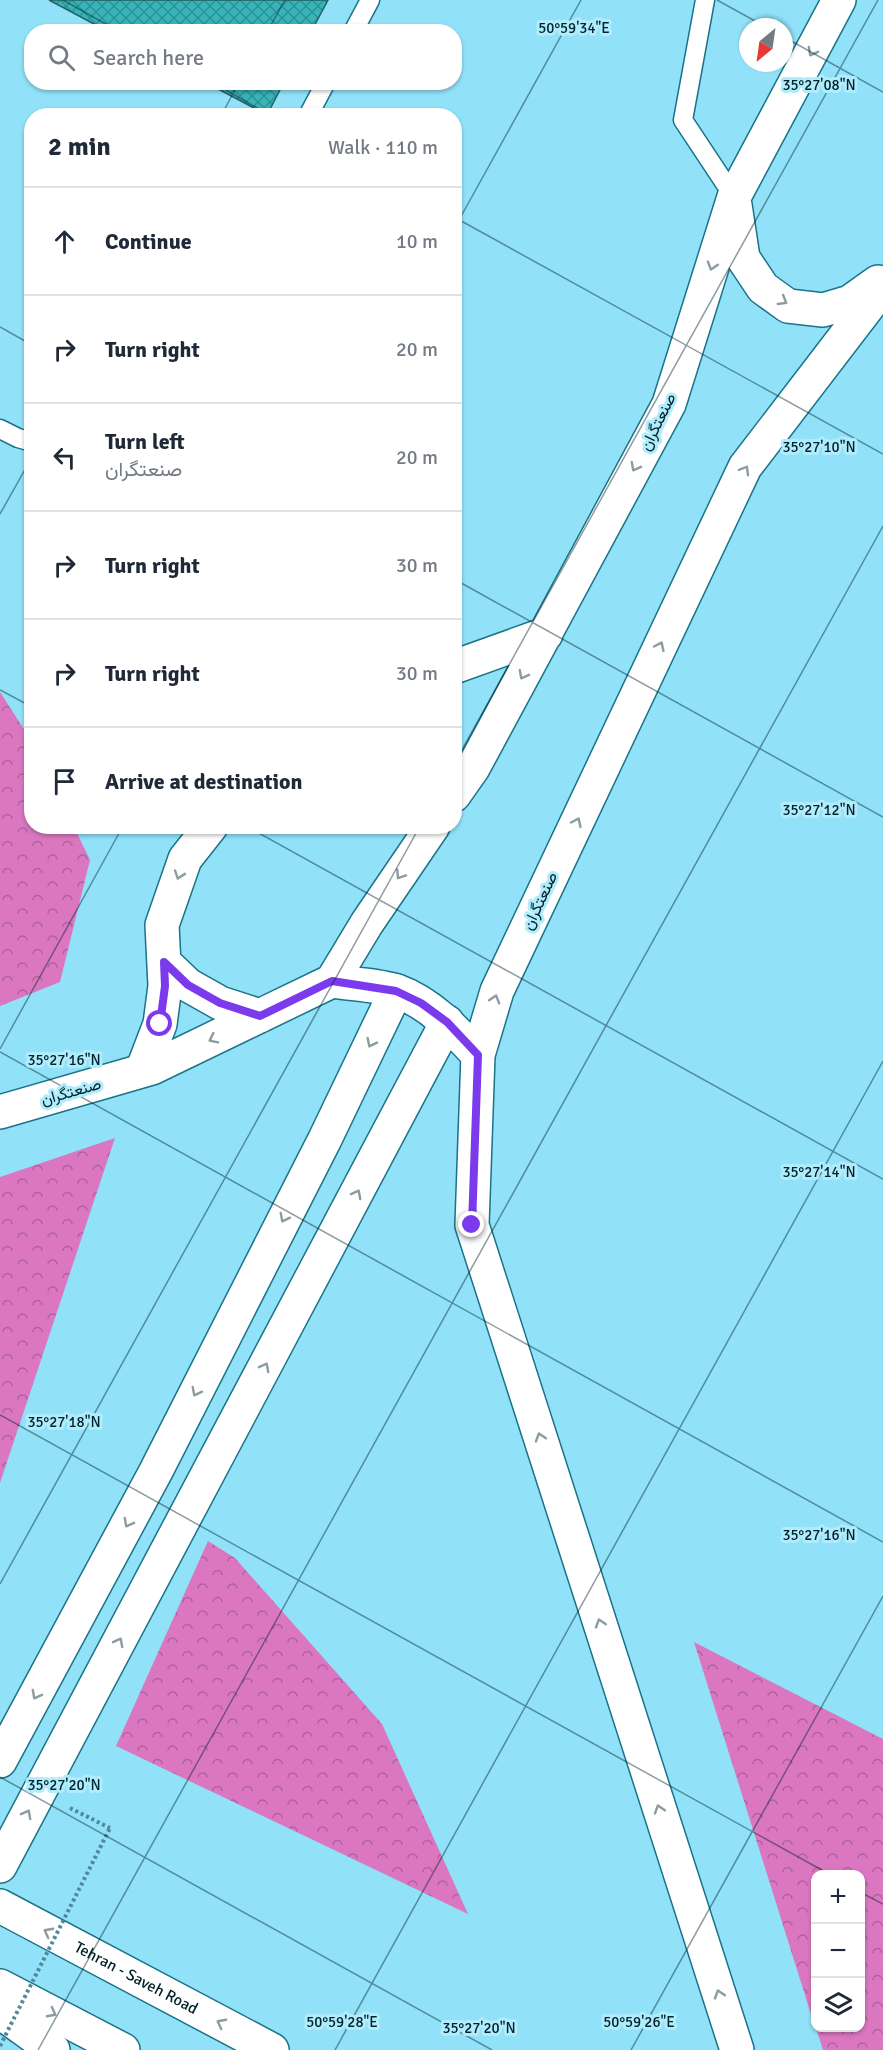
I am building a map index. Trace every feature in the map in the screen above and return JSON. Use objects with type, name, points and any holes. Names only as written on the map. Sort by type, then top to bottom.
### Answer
[{"type":"main road","name":"صنعتگران","points":[[462,784],[473,768],[669,404],[734,197],[839,0]]},
{"type":"main road","points":[[734,197],[743,258],[763,288],[788,306],[823,310],[850,302],[883,279]]},
{"type":"main road","name":"صنعتگران","points":[[737,2050],[472,1225],[478,1055],[497,991],[745,467],[883,287]]},
{"type":"main road","points":[[462,664],[546,634]]},
{"type":"main road","points":[[142,1071],[160,1024],[165,986],[162,925],[185,859],[205,834]]},
{"type":"main road","points":[[428,834],[367,923],[332,981],[396,991],[421,1003],[447,1022],[478,1055]]},
{"type":"main road","points":[[164,962],[188,985],[220,1003],[260,1016]]},
{"type":"main road","name":"صنعتگران","points":[[0,1112],[153,1068],[332,981]]},
{"type":"main road","points":[[0,1761],[156,1471],[325,1139],[396,991]]},
{"type":"main road","points":[[0,1866],[447,1022]]},
{"type":"main road","name":"Tehran - Saveh Road","points":[[0,1906],[272,2050]]},
{"type":"main road","points":[[0,1986],[123,2050]]},
{"type":"main road","points":[[0,2012],[53,2050]]},
{"type":"lane","points":[[357,24],[370,0]]},
{"type":"lane","points":[[705,0],[683,120],[734,197]]},
{"type":"lane","points":[[312,108],[322,90]]},
{"type":"lane","points":[[0,429],[24,440]]},
{"type":"path","points":[[0,2046],[110,1828],[65,1805]]},
{"type":"green space","points":[[0,692],[24,729],[24,834],[77,834],[90,860],[60,982],[0,1006]]},
{"type":"green space","points":[[115,1138],[0,1483],[0,1177]]},
{"type":"green space","points":[[208,1541],[235,1558],[382,1724],[468,1914],[116,1746]]},
{"type":"green space","points":[[694,1642],[883,1739],[883,2050],[823,2050],[817,2032],[865,2032],[865,1870],[811,1870],[811,2014]]},
{"type":"building","points":[[49,0],[328,0],[315,24],[94,24]]},
{"type":"building","points":[[220,90],[280,90],[271,108],[254,108]]},
{"type":"route","points":[[160,1024],[165,986],[164,962],[188,985],[220,1003],[260,1016],[332,981],[396,991],[421,1003],[447,1022],[478,1055],[472,1225]]}]
